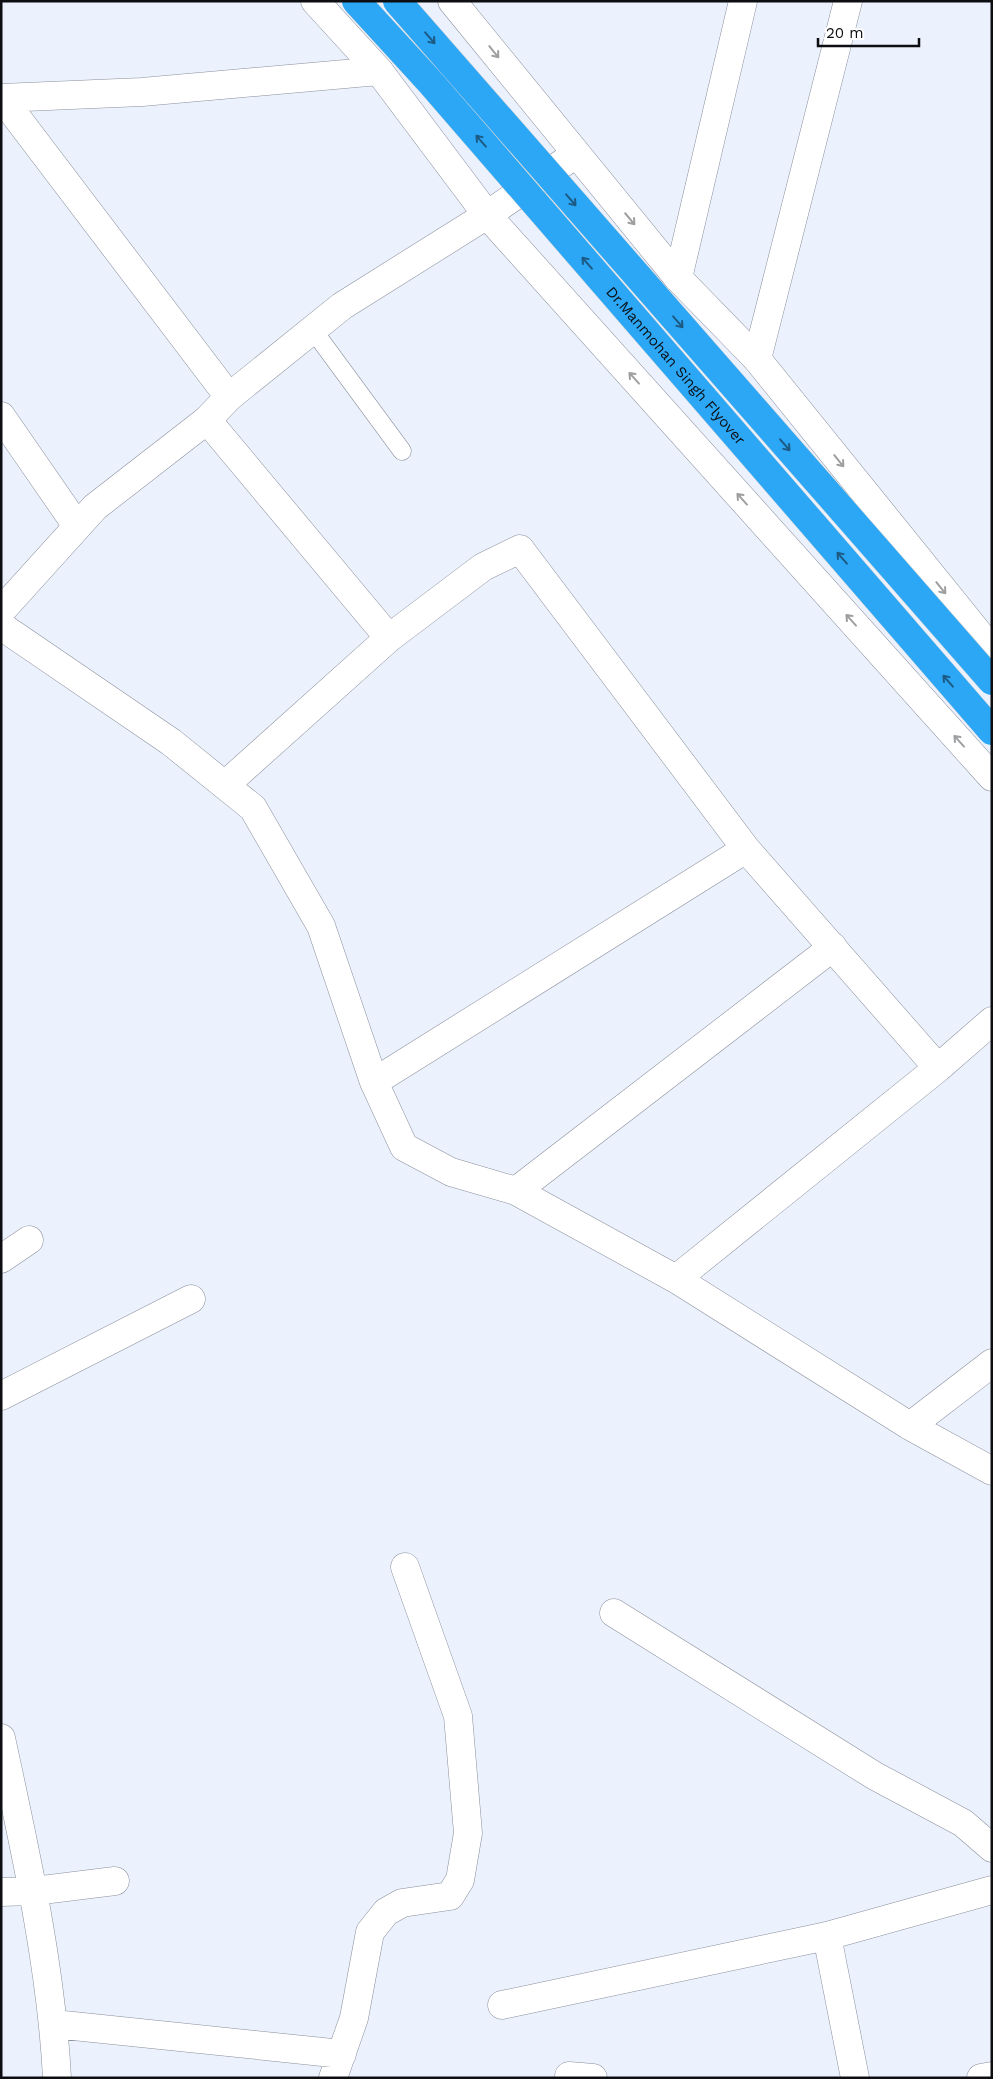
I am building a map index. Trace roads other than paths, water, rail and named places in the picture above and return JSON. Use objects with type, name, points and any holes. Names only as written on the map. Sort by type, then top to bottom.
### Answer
[{"type":"highway","name":"Dr.Manmohan Singh Flyover","points":[[356,1],[431,83],[992,731]]},
{"type":"highway","name":"Dr.Manmohan Singh Flyover","points":[[397,1],[992,682]]},
{"type":"street","points":[[315,1],[379,71],[487,215],[992,777]]},
{"type":"street","points":[[452,1],[678,278],[757,359],[992,650]]},
{"type":"street","points":[[678,278],[743,1]]},
{"type":"street","points":[[757,359],[848,1]]},
{"type":"street","points":[[2,98],[142,92],[379,71]]},
{"type":"street","points":[[2,98],[229,397]]},
{"type":"street","points":[[1,611],[95,507],[208,420],[229,397],[342,306],[487,215],[576,154]]},
{"type":"street","points":[[1,416],[77,526]]},
{"type":"street","points":[[208,420],[389,638]]},
{"type":"street","points":[[225,786],[389,638],[483,567],[520,549],[746,849],[938,1068]]},
{"type":"street","points":[[1,626],[172,742],[254,808],[321,926],[374,1082],[404,1147],[451,1172],[516,1191],[676,1279],[910,1426],[992,1471]]},
{"type":"street","points":[[374,1082],[746,849]]},
{"type":"street","points":[[516,1191],[832,947]]},
{"type":"street","points":[[676,1279],[938,1068],[992,1021]]},
{"type":"street","points":[[1,1259],[30,1240]]},
{"type":"street","points":[[1,1396],[191,1299]]},
{"type":"street","points":[[910,1426],[992,1362]]},
{"type":"street","points":[[54,2024],[337,2066],[354,2018],[370,1932],[386,1912],[402,1903],[450,1896],[460,1880],[468,1833],[458,1716],[405,1567]]},
{"type":"street","points":[[614,1613],[875,1776],[963,1823],[992,1848]]},
{"type":"street","points":[[1,1738],[34,1891],[54,2024],[57,2078]]},
{"type":"street","points":[[1,1892],[34,1891],[115,1881]]},
{"type":"street","points":[[502,2005],[827,1936],[992,1890]]},
{"type":"street","points":[[827,1936],[855,2078]]},
{"type":"street","points":[[980,2078],[992,2076]]},
{"type":"lane","points":[[313,330],[402,451]]}]
